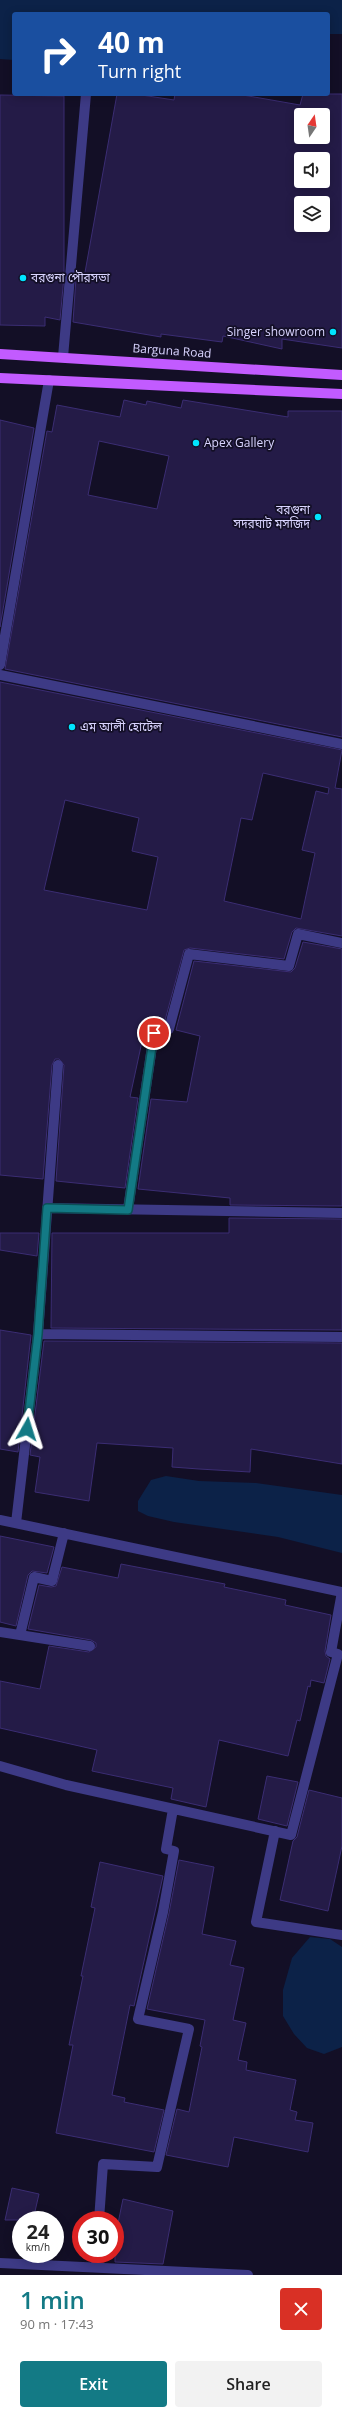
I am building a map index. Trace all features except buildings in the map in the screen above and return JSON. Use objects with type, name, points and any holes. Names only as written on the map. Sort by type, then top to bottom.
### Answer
[{"type":"main road","name":"Barguna Road","points":[[0,354],[342,374]]},
{"type":"main road","points":[[0,378],[342,394]]},
{"type":"street","points":[[63,357],[86,96]]},
{"type":"street","points":[[0,665],[49,380]]},
{"type":"street","points":[[0,675],[342,744]]},
{"type":"street","points":[[128,1210],[154,1033],[169,1029],[189,954],[289,966],[298,934],[342,943]]},
{"type":"street","points":[[16,1523],[38,1334],[58,1065]]},
{"type":"street","points":[[47,1208],[342,1213]]},
{"type":"street","points":[[38,1334],[342,1338]]},
{"type":"street","points":[[0,1520],[342,1592],[331,1652],[338,1654],[292,1835],[66,1785],[0,1766]]},
{"type":"street","points":[[20,1635],[34,1577],[52,1581],[64,1533]]},
{"type":"street","points":[[0,1632],[90,1646]]},
{"type":"street","points":[[100,2211],[104,2164],[157,2167],[189,2029],[138,2019],[163,1912],[174,1851],[166,1849],[173,1809]]},
{"type":"street","points":[[275,1831],[256,1922],[342,1935]]},
{"type":"street","points":[[0,2262],[248,2275]]},
{"type":"street","points":[[96,2263],[96,2267]]},
{"type":"water","points":[[0,0],[342,0],[342,34],[330,34],[330,12],[12,12],[12,60],[0,59]]},
{"type":"water","points":[[166,1476],[199,1481],[256,1483],[342,1495],[342,1553],[278,1537],[174,1522],[148,1516],[138,1511],[138,1501],[151,1480]]},
{"type":"water","points":[[310,1937],[330,1939],[342,1947],[342,2047],[324,2054],[307,2048],[294,2034],[283,2016],[283,1990],[292,1958]]},
{"type":"place","name":"বরগুনা পৌরসভা","points":[[23,278]]},
{"type":"place","name":"Singer showroom","points":[[333,332]]},
{"type":"place","name":"Apex Gallery","points":[[196,443]]},
{"type":"place","name":"বরগুনা সদরঘাট মসজিদ","points":[[318,517]]},
{"type":"place","name":"এম আলী হোটেল","points":[[72,727]]},
{"type":"route","points":[[27,1429],[38,1334],[47,1208],[128,1210],[154,1033]]}]
